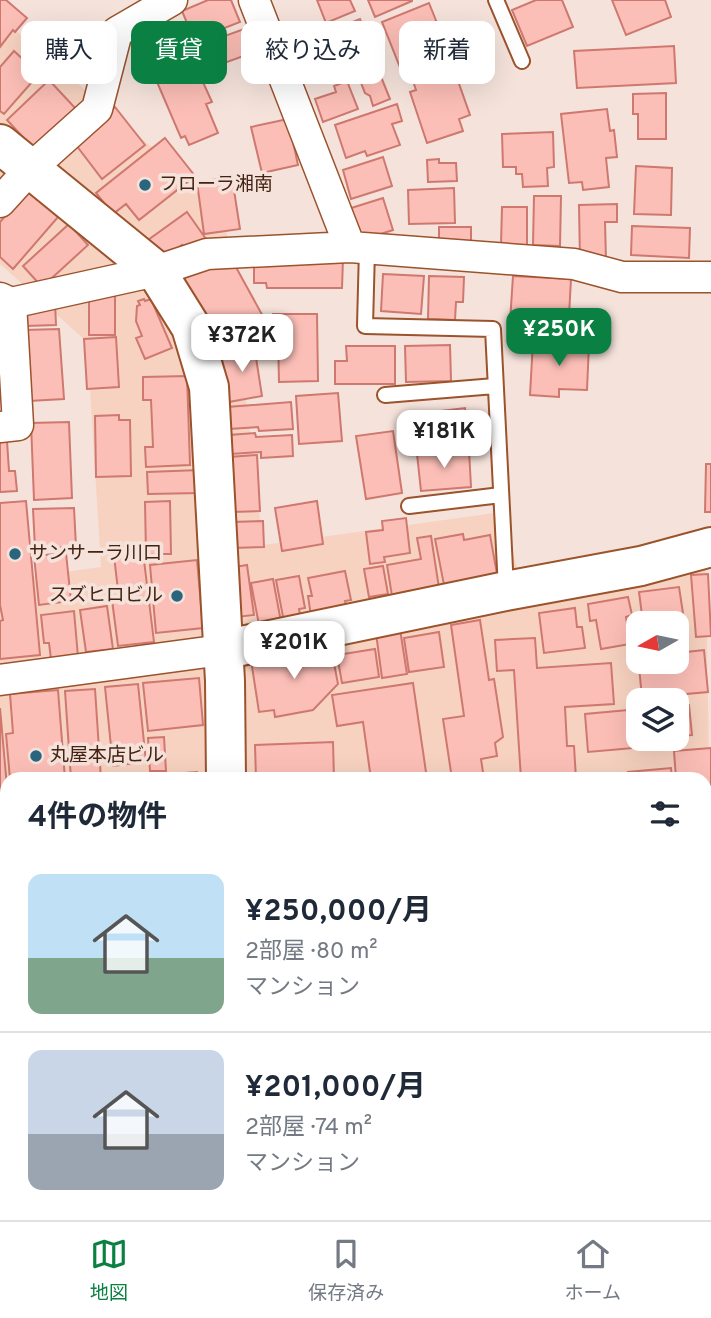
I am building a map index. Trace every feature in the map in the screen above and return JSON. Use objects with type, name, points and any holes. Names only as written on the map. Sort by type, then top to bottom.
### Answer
[{"type":"street","points":[[0,202],[30,169],[97,109],[117,32],[172,0]]},
{"type":"street","points":[[254,0],[358,248]]},
{"type":"street","points":[[0,144],[156,271],[191,327],[209,387],[226,772]]},
{"type":"street","points":[[0,427],[18,425],[5,300],[156,271],[207,254],[358,248],[574,264],[622,277],[711,277]]},
{"type":"street","points":[[0,680],[222,650],[641,566],[711,547]]},
{"type":"lane","points":[[496,0],[522,61]]},
{"type":"lane","points":[[358,248],[365,326],[493,330],[506,591]]},
{"type":"lane","points":[[385,395],[495,386]]},
{"type":"lane","points":[[409,506],[501,495]]},
{"type":"shaded area","points":[[0,17],[21,35],[21,84],[78,84],[224,209],[263,545],[502,512],[519,576],[705,531],[709,772],[0,772],[0,581],[101,567],[87,342],[0,264]]},
{"type":"building","points":[[0,0],[6,0],[27,18],[21,21],[21,25],[15,32],[13,30],[0,47]]},
{"type":"building","points":[[208,0],[231,0],[240,22],[227,27],[227,21],[186,21],[182,11]]},
{"type":"building","points":[[317,0],[350,0],[355,11],[325,21]]},
{"type":"building","points":[[368,0],[412,0],[412,1],[375,17]]},
{"type":"building","points":[[536,0],[562,0],[573,27],[527,46],[512,10]]},
{"type":"building","points":[[612,0],[665,0],[671,17],[626,35]]},
{"type":"building","points":[[429,3],[436,21],[399,21],[399,65],[385,30],[384,21]]},
{"type":"building","points":[[241,30],[241,57],[227,62],[227,35]]},
{"type":"building","points":[[674,46],[676,83],[577,88],[574,51]]},
{"type":"building","points":[[14,51],[21,57],[21,84],[30,84],[4,114],[0,111],[0,67]]},
{"type":"building","points":[[45,84],[53,84],[76,109],[34,149],[7,120]]},
{"type":"building","points":[[158,84],[204,84],[212,102],[206,104],[218,133],[189,145],[185,136],[181,138]]},
{"type":"building","points":[[348,84],[358,109],[323,122],[315,99],[336,92],[334,86]]},
{"type":"building","points":[[361,84],[384,84],[390,99],[373,106],[370,96],[365,93]]},
{"type":"building","points":[[414,84],[459,84],[470,115],[459,119],[463,131],[427,143],[410,92],[416,90]]},
{"type":"building","points":[[666,93],[666,139],[638,139],[638,114],[633,114],[633,94]]},
{"type":"building","points":[[397,104],[402,121],[392,124],[400,145],[367,156],[365,151],[346,158],[335,125]]},
{"type":"building","points":[[115,107],[145,145],[102,179],[73,141]]},
{"type":"building","points":[[607,109],[610,131],[614,130],[617,157],[606,158],[609,187],[583,190],[582,182],[569,183],[561,114]]},
{"type":"building","points":[[288,119],[298,165],[262,173],[251,127]]},
{"type":"building","points":[[553,132],[554,167],[547,168],[548,186],[523,187],[522,174],[516,174],[516,167],[503,167],[502,134]]},
{"type":"building","name":"フローラ湘南","points":[[165,138],[195,176],[139,220],[126,204],[113,214],[96,193]]},
{"type":"building","points":[[383,157],[392,186],[351,199],[343,170]]},
{"type":"building","points":[[439,159],[439,163],[456,163],[457,181],[428,182],[427,160]]},
{"type":"building","points":[[636,166],[672,168],[671,215],[634,214]]},
{"type":"building","points":[[232,177],[240,229],[204,234],[197,182]]},
{"type":"building","points":[[454,188],[455,223],[409,224],[408,190]]},
{"type":"building","points":[[28,190],[58,217],[13,269],[0,257],[0,222]]},
{"type":"building","points":[[534,196],[561,196],[560,246],[533,245]]},
{"type":"building","points":[[383,198],[393,230],[356,242],[345,210]]},
{"type":"building","points":[[617,204],[617,222],[605,222],[606,260],[580,260],[579,205]]},
{"type":"building","points":[[502,207],[527,207],[527,245],[501,245]]},
{"type":"building","points":[[187,212],[206,239],[187,252],[182,245],[162,260],[148,240]]},
{"type":"building","points":[[69,224],[88,245],[42,287],[23,266]]},
{"type":"building","points":[[632,226],[690,228],[689,258],[631,255]]},
{"type":"building","points":[[439,227],[471,227],[471,247],[439,247]]},
{"type":"building","points":[[254,259],[343,259],[342,288],[267,288],[266,283],[254,283]]},
{"type":"building","points":[[232,260],[265,320],[216,346],[182,279]]},
{"type":"building","points":[[383,274],[424,276],[421,314],[381,311]]},
{"type":"building","points":[[429,276],[464,277],[463,302],[456,302],[455,320],[428,319]]},
{"type":"building","points":[[513,276],[571,279],[568,334],[545,333],[546,324],[510,322]]},
{"type":"building","points":[[89,292],[115,292],[115,335],[89,335]]},
{"type":"building","points":[[151,299],[172,348],[145,359],[136,338],[142,336],[136,321],[137,306],[140,305],[138,301]]},
{"type":"building","points":[[55,302],[56,325],[26,326],[24,304]]},
{"type":"building","points":[[273,314],[317,314],[318,381],[279,382],[278,338],[274,338]]},
{"type":"building","points":[[59,329],[64,399],[29,401],[24,330]]},
{"type":"building","points":[[116,337],[119,387],[87,389],[84,339]]},
{"type":"building","points":[[533,341],[589,344],[587,390],[559,389],[559,397],[530,395]]},
{"type":"building","points":[[254,345],[262,396],[229,402],[221,352]]},
{"type":"building","points":[[450,345],[451,381],[406,382],[405,346]]},
{"type":"building","points":[[346,346],[395,346],[395,384],[335,384],[335,361],[347,361]]},
{"type":"building","points":[[187,376],[190,465],[146,467],[145,447],[153,447],[151,400],[143,400],[143,377]]},
{"type":"building","points":[[338,393],[342,441],[299,444],[296,396]]},
{"type":"building","points":[[291,402],[293,429],[229,429],[227,407]]},
{"type":"building","points":[[465,408],[469,441],[410,447],[406,415]]},
{"type":"building","points":[[119,415],[119,420],[130,420],[131,476],[96,477],[95,416]]},
{"type":"building","points":[[69,422],[72,498],[34,500],[31,423]]},
{"type":"building","points":[[393,431],[402,493],[366,499],[356,436]]},
{"type":"building","points":[[255,433],[256,437],[292,435],[293,456],[261,458],[261,452],[231,454],[229,435]]},
{"type":"building","points":[[0,441],[7,441],[9,471],[15,471],[17,491],[0,492]]},
{"type":"building","points":[[469,450],[471,487],[421,491],[417,454]]},
{"type":"building","points":[[257,455],[260,511],[232,512],[229,457]]},
{"type":"building","points":[[706,464],[711,464],[711,512],[705,512]]},
{"type":"building","points":[[200,470],[200,493],[148,494],[147,472]]},
{"type":"building","name":"サンサーラ川口","points":[[26,501],[40,655],[0,659],[0,621],[3,620],[0,605],[0,503]]},
{"type":"building","points":[[170,501],[171,554],[146,554],[145,502]]},
{"type":"building","points":[[317,501],[323,544],[282,551],[275,508]]},
{"type":"building","points":[[74,508],[76,547],[35,548],[33,509]]},
{"type":"building","points":[[406,518],[410,553],[384,557],[385,562],[370,564],[366,532],[383,530],[382,521]]},
{"type":"building","points":[[263,521],[264,547],[232,548],[231,522]]},
{"type":"building","points":[[463,534],[464,540],[490,535],[497,574],[445,590],[435,539]]},
{"type":"building","points":[[431,536],[439,588],[392,596],[387,565],[421,559],[417,538]]},
{"type":"building","points":[[142,544],[154,642],[118,646],[112,600],[119,599],[113,547]]},
{"type":"building","points":[[66,553],[71,601],[39,605],[34,556]]},
{"type":"building","name":"スズヒロビル","points":[[197,560],[203,628],[156,633],[150,565]]},
{"type":"building","points":[[247,565],[254,615],[237,617],[235,567]]},
{"type":"building","points":[[383,566],[388,594],[369,597],[364,569]]},
{"type":"building","points":[[345,571],[351,600],[345,601],[347,609],[311,616],[308,596],[312,596],[308,578]]},
{"type":"building","points":[[708,574],[711,636],[696,637],[691,575]]},
{"type":"building","points":[[299,576],[305,608],[299,609],[301,619],[284,622],[276,580]]},
{"type":"building","points":[[273,579],[281,622],[259,625],[251,583]]},
{"type":"building","points":[[679,587],[683,611],[641,611],[639,592]]},
{"type":"building","points":[[628,597],[631,611],[626,611],[626,645],[601,649],[596,620],[590,621],[588,604]]},
{"type":"building","points":[[107,606],[113,649],[86,652],[80,610]]},
{"type":"building","points":[[575,608],[577,627],[582,627],[585,648],[544,653],[539,613]]},
{"type":"building","points":[[74,611],[78,657],[51,659],[49,643],[44,643],[41,615]]},
{"type":"building","points":[[480,620],[489,680],[494,679],[503,737],[495,743],[497,756],[481,759],[483,772],[451,772],[443,719],[464,716],[451,625]]},
{"type":"building","points":[[400,629],[407,674],[382,678],[376,633]]},
{"type":"building","points":[[439,632],[444,667],[409,672],[404,638]]},
{"type":"building","points":[[535,638],[537,668],[611,663],[614,704],[565,707],[567,746],[574,746],[576,772],[521,772],[514,670],[497,671],[495,640]]},
{"type":"building","points":[[331,648],[338,684],[313,710],[275,717],[274,710],[259,712],[251,660]]},
{"type":"building","points":[[375,649],[379,677],[342,683],[337,655]]},
{"type":"building","points":[[704,650],[708,692],[689,694],[689,688],[641,688],[640,674],[690,674],[690,652]]},
{"type":"building","points":[[199,678],[203,725],[148,731],[143,683]]},
{"type":"building","points":[[413,683],[426,772],[370,772],[363,722],[337,726],[332,695]]},
{"type":"building","points":[[138,684],[146,762],[113,766],[105,687]]},
{"type":"building","points":[[95,689],[101,772],[71,772],[65,691]]},
{"type":"building","name":"丸屋本店ビル","points":[[58,690],[64,772],[9,772],[6,734],[13,733],[10,694]]},
{"type":"building","points":[[689,705],[692,735],[689,735]]},
{"type":"building","points":[[0,708],[6,772],[0,772]]},
{"type":"building","points":[[626,710],[626,749],[588,752],[585,714]]},
{"type":"building","points":[[164,737],[166,771],[150,771],[148,738]]},
{"type":"building","points":[[333,742],[334,772],[256,772],[255,745]]},
{"type":"building","points":[[711,748],[711,772],[676,772],[674,751]]},
{"type":"building","points":[[671,768],[671,772],[628,772]]},
{"type":"place","name":"フローラ湘南","points":[[145,185]]},
{"type":"place","name":"サンサーラ川口","points":[[15,554]]},
{"type":"place","name":"スズヒロビル","points":[[177,596]]},
{"type":"place","name":"丸屋本店ビル","points":[[36,756]]}]
